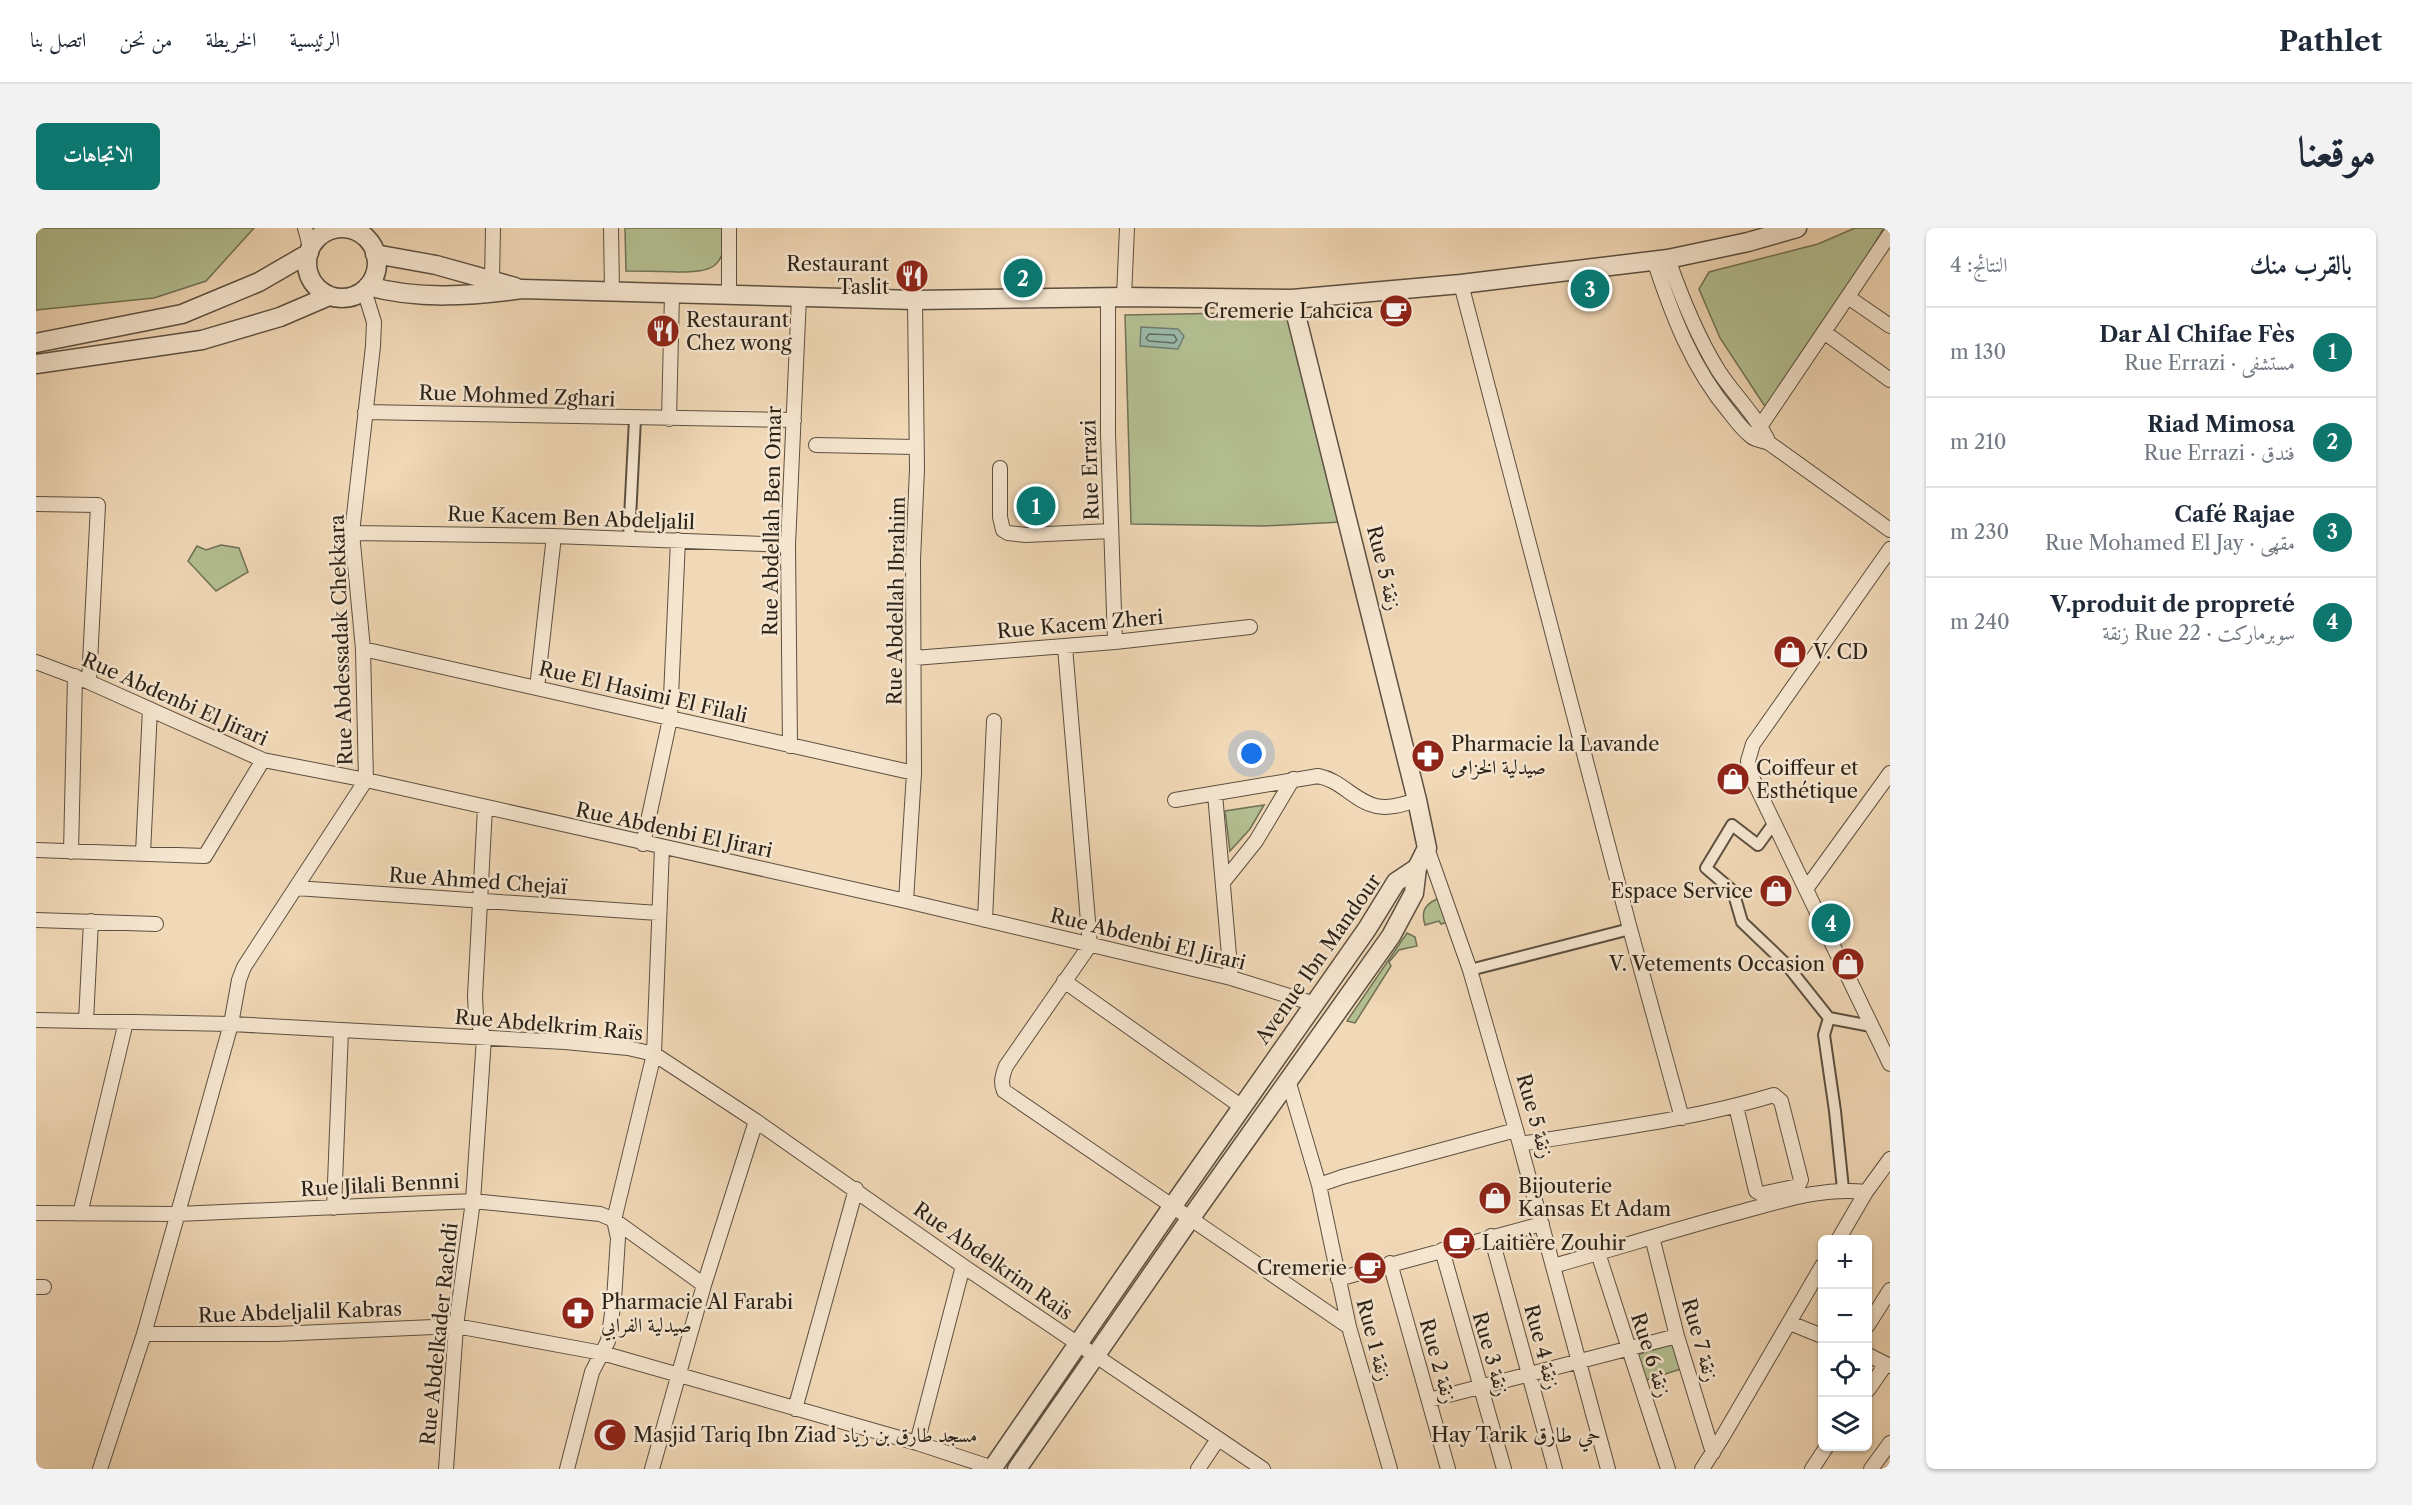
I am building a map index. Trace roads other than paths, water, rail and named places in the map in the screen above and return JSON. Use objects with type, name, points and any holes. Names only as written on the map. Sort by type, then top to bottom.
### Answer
[{"type":"street","points":[[305,228],[310,278],[321,291],[329,296]]},
{"type":"street","points":[[492,228],[492,280]]},
{"type":"street","points":[[611,228],[612,292]]},
{"type":"street","points":[[729,228],[729,294]]},
{"type":"street","name":"Rue Errazi","points":[[1115,642],[1108,434],[1116,297],[1127,228]]},
{"type":"street","points":[[366,288],[432,295],[473,295],[522,289],[915,300],[1116,297],[1292,299],[1461,284],[1661,260],[1748,242],[1797,228]]},
{"type":"street","points":[[36,343],[182,314],[259,282],[309,250],[323,234],[330,231],[346,229],[360,232],[368,240],[375,254],[377,266],[374,277],[366,288],[347,297],[329,296],[280,317],[202,340],[36,364]]},
{"type":"street","points":[[1753,438],[1890,234]]},
{"type":"street","points":[[375,254],[436,265],[522,289]]},
{"type":"street","points":[[1661,260],[1717,368],[1761,425],[1769,442]]},
{"type":"street","points":[[1661,260],[1671,311],[1684,341],[1721,403],[1753,438],[1769,442],[1890,530]]},
{"type":"street","points":[[1461,284],[1630,929],[1682,1118]]},
{"type":"street","name":"Rue Abdessadak Chekkara","points":[[100,1469],[144,1334],[231,1024],[239,980],[244,967],[366,780],[363,649],[352,533],[374,334],[374,322],[366,288]]},
{"type":"street","points":[[669,419],[672,294]]},
{"type":"street","name":"Rue Abdellah Ben Omar","points":[[790,746],[788,544],[799,297]]},
{"type":"street","points":[[1848,297],[1890,326]]},
{"type":"street","name":"Rue 5 زنقة","points":[[1292,299],[1418,800],[1427,848],[1470,970],[1608,1469]]},
{"type":"street","name":"Rue Abdellah Ibrahim","points":[[906,901],[914,773],[915,300]]},
{"type":"street","points":[[1824,332],[1890,380]]},
{"type":"street","name":"Rue Mohmed Zghari","points":[[365,411],[635,419],[794,420]]},
{"type":"street","points":[[629,538],[635,419]]},
{"type":"street","points":[[816,445],[916,447]]},
{"type":"street","points":[[1000,468],[1000,517],[1004,530],[1008,533],[1026,535],[1112,531]]},
{"type":"street","points":[[36,504],[98,505],[89,682]]},
{"type":"street","name":"Rue Kacem Ben Abdeljalil","points":[[352,533],[554,536],[788,544]]},
{"type":"street","points":[[537,688],[554,536]]},
{"type":"street","points":[[643,844],[670,719],[678,540]]},
{"type":"street","points":[[1890,549],[1753,744],[1748,761],[1749,771],[1808,886],[1890,1064]]},
{"type":"street","name":"Rue Kacem Zheri","points":[[914,658],[1115,642],[1250,627]]},
{"type":"street","points":[[1065,646],[1090,945],[1006,1066],[1002,1077],[1004,1091],[1349,1327]]},
{"type":"street","name":"Rue El Hasimi El Filali","points":[[363,649],[914,773]]},
{"type":"street","name":"Rue Abdenbi El Jirari","points":[[36,662],[89,682],[263,760],[366,780],[643,844],[906,901],[1231,978],[1316,1004]]},
{"type":"street","points":[[71,852],[75,676]]},
{"type":"street","points":[[143,853],[150,709]]},
{"type":"street","points":[[985,920],[994,721]]},
{"type":"street","points":[[36,850],[205,856],[263,760]]},
{"type":"street","points":[[1808,886],[1890,773]]},
{"type":"street","points":[[1175,800],[1318,776],[1329,778],[1365,802],[1377,807],[1394,807],[1418,800]]},
{"type":"street","points":[[1224,881],[1256,841],[1293,779]]},
{"type":"street","points":[[1215,794],[1231,978]]},
{"type":"street","name":"Rue Abdelkader Rachdi","points":[[446,1469],[456,1326],[473,1201],[484,1038],[476,1016],[475,996],[482,900],[485,808]]},
{"type":"street","points":[[1774,823],[1758,845],[1732,825],[1706,868],[1733,891],[1742,921],[1786,964],[1829,1018],[1871,1026]]},
{"type":"street","points":[[567,1469],[592,1372],[608,1341],[614,1300],[618,1238],[614,1220],[654,1054],[662,847]]},
{"type":"street","points":[[1417,868],[1427,848]]},
{"type":"street","name":"Avenue Ibn Mandour","points":[[992,1468],[1172,1207],[1316,1004],[1367,929],[1391,888],[1417,868]]},
{"type":"street","name":"Avenue Ibn Mandour","points":[[1017,1469],[1190,1219],[1391,936],[1414,893],[1417,868]]},
{"type":"street","points":[[1808,886],[1830,916],[1890,1043]]},
{"type":"street","name":"Rue Ahmed Chejaï","points":[[296,888],[658,913]]},
{"type":"street","points":[[36,920],[156,924]]},
{"type":"street","points":[[86,1021],[91,921]]},
{"type":"street","points":[[1470,970],[1630,929]]},
{"type":"street","points":[[1064,981],[1242,1107]]},
{"type":"street","points":[[1829,1018],[1824,1035],[1836,1111],[1843,1189]]},
{"type":"street","name":"Rue Abdelkrim Raïs","points":[[36,1020],[341,1029],[607,1046],[654,1054],[856,1189],[963,1266],[1263,1469]]},
{"type":"street","points":[[80,1214],[126,1022]]},
{"type":"street","points":[[334,1208],[341,1029]]},
{"type":"street","name":"Rue 1 زنقة","points":[[1288,1080],[1319,1185],[1349,1327],[1390,1469]]},
{"type":"street","points":[[1319,1185],[1341,1177],[1518,1137],[1682,1118],[1774,1095],[1779,1098],[1802,1180],[1798,1186],[1761,1194],[1756,1191],[1736,1106]]},
{"type":"street","points":[[652,1469],[680,1377],[704,1285],[756,1121]]},
{"type":"street","points":[[1840,1235],[1866,1192],[1888,1167]]},
{"type":"street","points":[[795,1409],[856,1189]]},
{"type":"street","points":[[1553,1266],[1809,1194],[1843,1189],[1866,1192]]},
{"type":"street","name":"Rue Jilali Bennni","points":[[36,1213],[178,1215],[473,1201],[600,1214],[614,1220],[704,1285]]},
{"type":"street","points":[[1338,1279],[1390,1263],[1542,1224]]},
{"type":"street","name":"Rue 4 زنقة","points":[[1491,1236],[1555,1469]]},
{"type":"street","name":"Rue 7 زنقة","points":[[1652,1237],[1677,1336],[1713,1453]]},
{"type":"street","name":"Rue 3 زنقة","points":[[1442,1250],[1504,1469]]},
{"type":"street","name":"Rue 6 زنقة","points":[[1598,1253],[1668,1469]]},
{"type":"street","name":"Rue 2 زنقة","points":[[1390,1263],[1448,1469]]},
{"type":"street","points":[[918,1443],[963,1266]]},
{"type":"street","points":[[1702,1469],[1818,1273]]},
{"type":"street","points":[[1872,1319],[1888,1296]]},
{"type":"street","points":[[1790,1323],[1818,1334]]},
{"type":"street","name":"Rue Abdeljalil Kabras","points":[[144,1334],[276,1334],[456,1326],[602,1353],[918,1443],[992,1468]]},
{"type":"street","points":[[1429,1400],[1677,1336]]},
{"type":"street","points":[[1872,1357],[1888,1365],[1872,1385]]},
{"type":"street","points":[[1197,1469],[1218,1439]]},
{"type":"street","points":[[1871,1469],[1890,1443]]},
{"type":"street","points":[[1812,1469],[1824,1451]]},
{"type":"water","points":[[1141,327],[1178,329],[1184,336],[1178,349],[1140,346]]},
{"type":"place","name":"Restaurant Taslit","points":[[912,276]]},
{"type":"place","name":"Riad Mimosa","points":[[1023,278]]},
{"type":"place","name":"Café Rajae","points":[[1590,289]]},
{"type":"place","name":"Cremerie Lahcica","points":[[1396,311]]},
{"type":"place","name":"Restaurant Chez wong","points":[[663,331]]},
{"type":"place","name":"Dar Al Chifae Fès","points":[[1036,506]]},
{"type":"place","name":"V. CD","points":[[1790,652]]},
{"type":"place","name":"Pharmacie la Lavande صيدلية الخزامى","points":[[1428,756]]},
{"type":"place","name":"Coiffeur et Esthétique","points":[[1733,779]]},
{"type":"place","name":"Espace Service","points":[[1776,891]]},
{"type":"place","name":"V.produit de propreté","points":[[1831,923]]},
{"type":"place","name":"V. Vetements Occasion","points":[[1848,964]]},
{"type":"place","name":"Bijouterie Kansas Et Adam","points":[[1495,1198]]},
{"type":"place","name":"Laitière Zouhir","points":[[1459,1243]]},
{"type":"place","name":"Cremerie","points":[[1370,1268]]},
{"type":"place","name":"Pharmacie Al Farabi صيدلية الفرابي","points":[[578,1313]]},
{"type":"place","name":"Masjid Tariq Ibn Ziad مسجد طارق بن زياد","points":[[610,1435]]},
{"type":"district","name":"Hay Tarik حي طارق","points":[[1516,1435]]}]
